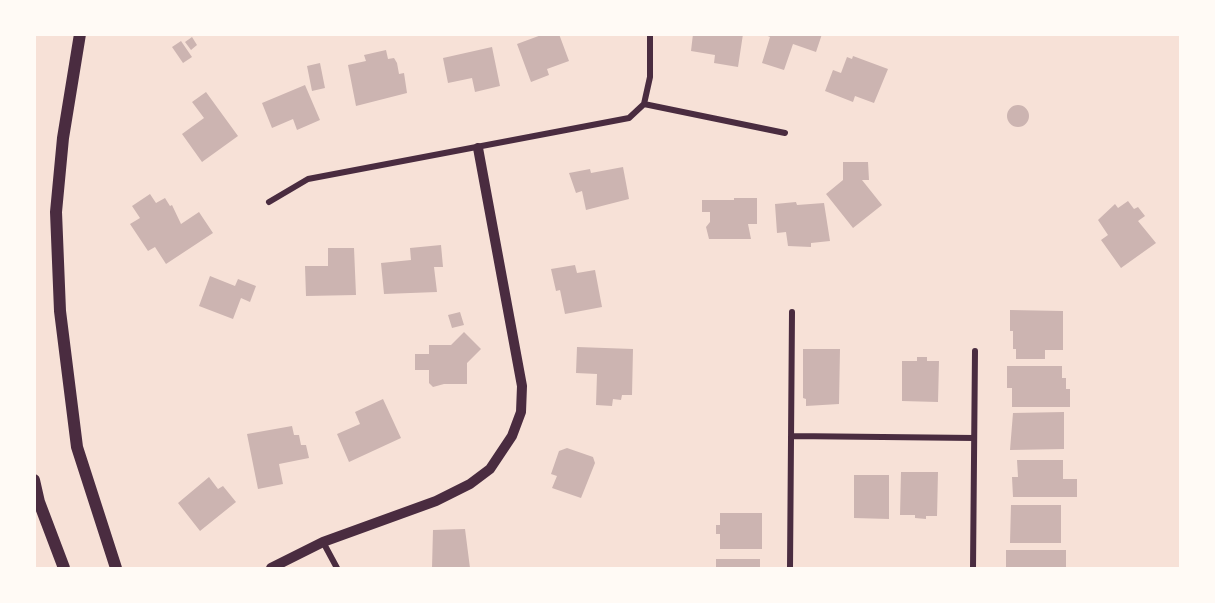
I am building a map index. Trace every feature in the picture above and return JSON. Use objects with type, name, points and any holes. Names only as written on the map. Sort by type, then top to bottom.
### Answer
[{"type":"main road","points":[[80,34],[63,138],[56,213],[60,311],[77,447],[116,568]]},
{"type":"main road","points":[[34,480],[39,502],[64,568]]},
{"type":"street","points":[[269,202],[308,179],[629,118],[644,104],[650,77],[650,34]]},
{"type":"street","points":[[644,104],[785,133]]},
{"type":"street","points":[[271,568],[323,542],[436,501],[470,484],[490,469],[512,436],[521,412],[522,386],[478,148]]},
{"type":"street","points":[[790,568],[792,312]]},
{"type":"street","points":[[973,568],[975,351]]},
{"type":"street","points":[[791,436],[975,438]]},
{"type":"street","points":[[323,542],[337,568]]},
{"type":"building","points":[[544,34],[559,34],[569,61],[547,69],[549,75],[531,82],[517,44]]},
{"type":"building","points":[[693,34],[743,34],[738,67],[714,63],[715,55],[691,51]]},
{"type":"building","points":[[763,34],[822,34],[816,52],[793,44],[784,70],[762,63],[770,37]]},
{"type":"building","points":[[192,37],[197,45],[191,50],[185,42]]},
{"type":"building","points":[[181,41],[192,57],[183,63],[172,47]]},
{"type":"building","points":[[492,47],[500,86],[475,92],[472,78],[448,83],[443,58]]},
{"type":"building","points":[[386,50],[388,59],[394,58],[397,63],[399,74],[404,73],[407,93],[356,106],[348,65],[366,61],[364,55]]},
{"type":"building","points":[[853,56],[888,69],[874,103],[855,96],[853,102],[825,91],[833,70],[841,73],[847,57],[852,59]]},
{"type":"building","points":[[320,63],[325,88],[312,91],[307,66]]},
{"type":"building","points":[[305,85],[320,120],[297,130],[293,119],[272,128],[262,103]]},
{"type":"building","points":[[206,92],[238,136],[202,162],[182,134],[204,118],[192,102]]},
{"type":"building","points":[[1018,105],[1026,108],[1029,116],[1026,124],[1018,127],[1010,124],[1007,116],[1010,108]]},
{"type":"building","points":[[843,162],[868,162],[869,180],[862,180],[882,205],[853,228],[826,194],[843,180]]},
{"type":"building","points":[[623,167],[629,199],[586,210],[582,191],[576,193],[569,173],[590,169],[591,173]]},
{"type":"building","points":[[150,194],[156,203],[165,198],[170,206],[172,205],[181,224],[199,212],[213,233],[166,264],[155,247],[148,251],[130,224],[140,218],[132,206]]},
{"type":"building","points":[[734,198],[757,198],[757,224],[748,224],[751,239],[709,239],[706,227],[710,222],[710,212],[702,212],[702,200],[734,200]]},
{"type":"building","points":[[1128,201],[1134,209],[1138,207],[1145,216],[1138,221],[1156,243],[1121,268],[1101,240],[1108,235],[1098,220],[1115,204],[1118,208]]},
{"type":"building","points":[[796,202],[797,205],[824,203],[830,241],[811,243],[811,247],[788,246],[786,232],[777,233],[775,204]]},
{"type":"building","points":[[441,245],[443,267],[434,267],[437,292],[384,294],[381,263],[411,260],[410,248]]},
{"type":"building","points":[[328,248],[354,248],[356,295],[306,296],[305,266],[328,266]]},
{"type":"building","points":[[575,265],[577,273],[595,270],[602,307],[565,314],[560,290],[556,291],[551,269]]},
{"type":"building","points":[[210,276],[235,286],[238,279],[256,286],[250,302],[241,298],[233,319],[199,306]]},
{"type":"building","points":[[1010,310],[1063,311],[1063,350],[1045,350],[1045,359],[1016,359],[1016,349],[1013,349],[1013,331],[1010,331]]},
{"type":"building","points":[[460,312],[464,325],[452,328],[448,315]]},
{"type":"building","points":[[464,332],[481,349],[467,363],[467,384],[444,384],[433,387],[429,383],[429,370],[415,370],[415,354],[429,354],[429,345],[451,345]]},
{"type":"building","points":[[577,347],[633,349],[632,395],[622,395],[621,400],[613,399],[612,406],[596,405],[597,374],[576,373]]},
{"type":"building","points":[[803,349],[840,349],[839,404],[806,406],[806,399],[803,398]]},
{"type":"building","points":[[917,357],[927,357],[927,361],[939,361],[938,402],[902,401],[902,361],[917,361]]},
{"type":"building","points":[[1007,366],[1062,366],[1062,378],[1066,378],[1066,389],[1070,389],[1070,407],[1012,407],[1012,388],[1007,388]]},
{"type":"building","points":[[383,399],[401,438],[349,462],[337,434],[360,424],[355,412]]},
{"type":"building","points":[[1064,412],[1064,449],[1010,450],[1013,413]]},
{"type":"building","points":[[292,426],[294,435],[299,435],[301,445],[306,445],[309,458],[279,464],[283,484],[258,489],[247,434]]},
{"type":"building","points":[[567,448],[593,457],[595,463],[581,498],[552,488],[557,476],[551,474],[559,451]]},
{"type":"building","points":[[1017,460],[1063,460],[1063,479],[1077,479],[1077,497],[1013,497],[1012,477],[1018,477]]},
{"type":"building","points":[[901,472],[938,472],[937,516],[926,516],[926,519],[915,518],[915,515],[900,515]]},
{"type":"building","points":[[854,475],[889,475],[889,519],[854,518]]},
{"type":"building","points":[[209,477],[218,489],[223,486],[236,502],[200,531],[178,503]]},
{"type":"building","points":[[1011,505],[1061,505],[1061,543],[1010,543]]},
{"type":"building","points":[[720,513],[762,513],[762,549],[720,549],[720,534],[716,534],[716,525],[720,525]]},
{"type":"building","points":[[465,529],[470,568],[432,568],[433,530]]},
{"type":"building","points":[[1006,550],[1066,550],[1066,568],[1006,568]]},
{"type":"building","points":[[716,559],[760,559],[760,568],[716,568]]}]
